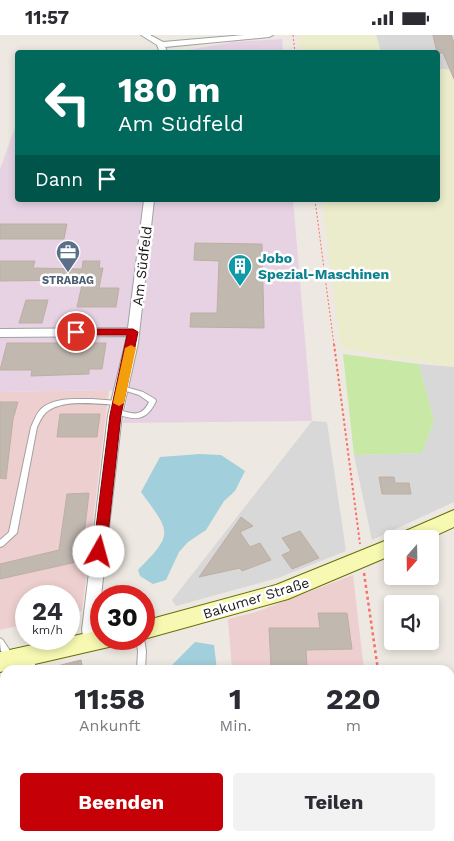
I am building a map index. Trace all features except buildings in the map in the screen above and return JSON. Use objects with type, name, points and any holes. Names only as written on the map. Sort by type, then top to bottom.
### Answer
[{"type":"street","points":[[145,35],[162,49],[269,35]]},
{"type":"street","name":"Am Südfeld","points":[[96,585],[118,407],[133,332],[149,202]]},
{"type":"street","points":[[0,333],[133,332]]},
{"type":"street","points":[[428,530],[454,518]]},
{"type":"street","name":"Bakumer Straße","points":[[155,627],[280,593],[384,550]]},
{"type":"street","points":[[14,658],[90,642]]},
{"type":"lane","points":[[0,544],[13,533],[34,427],[41,414],[48,407],[59,404],[118,407],[132,416],[142,416],[150,410],[153,401],[141,393],[122,389]]},
{"type":"lane","points":[[141,665],[142,650]]},
{"type":"path","points":[[293,35],[295,50]]},
{"type":"path","points":[[315,202],[377,665]]},
{"type":"shaded area","points":[[376,35],[454,35],[454,70],[440,69],[440,50],[380,50]]},
{"type":"shaded area","points":[[282,39],[283,50],[188,50],[233,42]]},
{"type":"shaded area","points":[[15,128],[15,202],[293,202],[312,421],[123,423],[128,394],[109,390],[0,392],[0,169]]},
{"type":"shaded area","points":[[419,364],[454,367],[454,502],[394,530],[384,530],[384,534],[372,540],[354,455],[422,453],[434,421]]},
{"type":"shaded area","points":[[109,390],[82,611],[80,611],[80,585],[15,585],[15,627],[0,630],[0,392]]},
{"type":"shaded area","points":[[312,421],[327,422],[346,551],[278,578],[176,606],[172,600]]},
{"type":"shaded area","points":[[353,575],[363,665],[232,665],[228,619],[256,612]]},
{"type":"green space","points":[[302,35],[376,35],[380,50],[300,50],[298,41]]},
{"type":"green space","points":[[440,69],[454,70],[454,367],[341,348],[322,202],[440,202]]},
{"type":"green space","points":[[343,354],[419,364],[434,421],[422,453],[354,455]]},
{"type":"water","points":[[200,454],[221,455],[245,471],[235,491],[224,501],[206,530],[188,542],[179,552],[166,580],[153,584],[140,576],[138,570],[158,548],[163,540],[164,532],[163,525],[158,516],[141,492],[160,457]]},
{"type":"water","points":[[195,642],[214,645],[216,665],[172,665]]},
{"type":"slow traffic","points":[[119,403],[131,348]]},
{"type":"place","name":"STRABAG","points":[[68,273]]},
{"type":"place","name":"Jobo Spezial-Maschinen","points":[[240,287]]},
{"type":"route","points":[[76,332],[133,332],[115,415],[99,552]]}]
